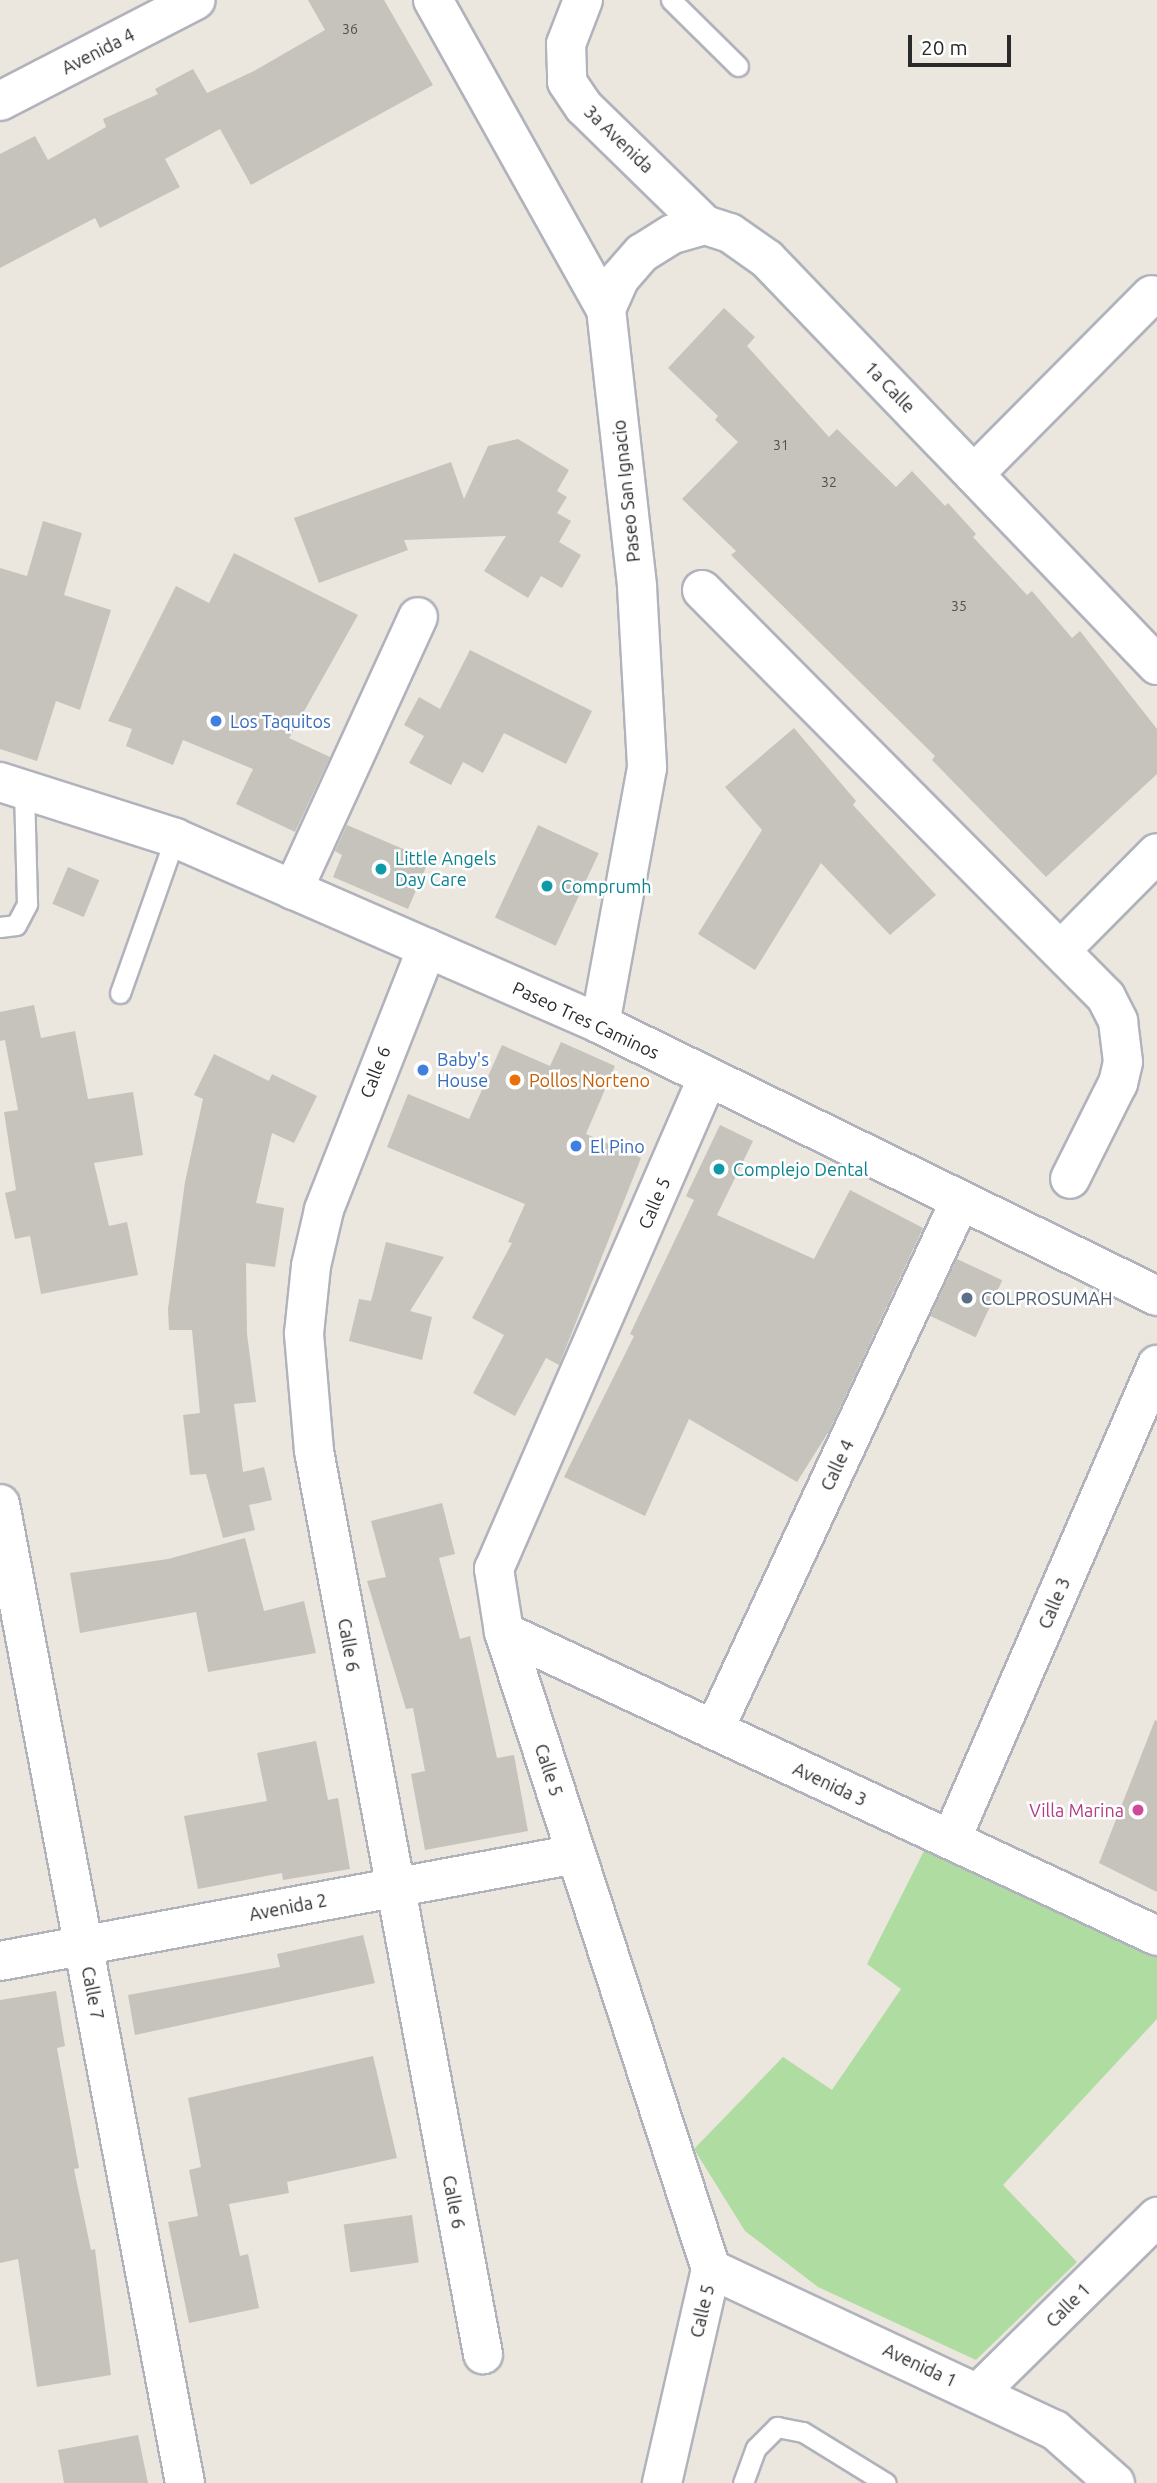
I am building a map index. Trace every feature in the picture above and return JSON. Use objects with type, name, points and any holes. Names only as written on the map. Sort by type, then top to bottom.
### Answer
[{"type":"street","name":"Avenida 4","points":[[0,101],[196,0]]},
{"type":"street","name":"Paseo San Ignacio","points":[[433,0],[606,309],[637,587],[647,768],[600,1024]]},
{"type":"street","name":"3a Avenida","points":[[583,0],[566,44],[567,82],[584,107],[705,225]]},
{"type":"street","points":[[606,309],[620,278],[642,253],[673,234],[705,225]]},
{"type":"street","name":"1a Calle","points":[[705,225],[730,233],[766,259],[1157,665]]},
{"type":"street","points":[[974,474],[1152,295]]},
{"type":"street","points":[[702,590],[1106,997],[1124,1042],[1118,1083],[1070,1179]]},
{"type":"street","points":[[293,890],[418,617]]},
{"type":"street","name":"Paseo Tres Caminos","points":[[12,786],[175,838],[600,1024],[707,1079],[1157,1296]]},
{"type":"street","points":[[1061,950],[1157,853]]},
{"type":"street","name":"Calle 6","points":[[427,948],[328,1197],[311,1266],[304,1334],[314,1451],[392,1888],[483,2354]]},
{"type":"street","name":"Calle 5","points":[[662,2483],[711,2269],[504,1632],[494,1569],[707,1079]]},
{"type":"street","name":"Calle 4","points":[[714,1730],[960,1201]]},
{"type":"street","name":"Calle 3","points":[[951,1840],[1157,1365]]},
{"type":"street","name":"Calle 7","points":[[0,1504],[186,2483]]},
{"type":"street","name":"Avenida 3","points":[[504,1632],[1157,1937]]},
{"type":"street","name":"Avenida 2","points":[[0,1961],[576,1854]]},
{"type":"street","name":"Calle 1","points":[[979,2392],[1157,2217]]},
{"type":"street","name":"Avenida 1","points":[[711,2269],[979,2392],[1055,2430],[1115,2483]]},
{"type":"lane","points":[[671,0],[738,66]]},
{"type":"lane","points":[[0,927],[16,925],[27,904],[12,786]]},
{"type":"lane","points":[[120,993],[175,838]]},
{"type":"lane","points":[[743,2483],[756,2448],[776,2427],[803,2432],[886,2483]]},
{"type":"green space","points":[[928,1843],[1157,1952],[1157,2019],[1003,2185],[1077,2262],[976,2360],[818,2287],[745,2231],[694,2149],[783,2057],[832,2090],[901,1989],[867,1964]]},
{"type":"building","points":[[308,0],[384,0],[433,85],[251,185],[220,129],[165,159],[180,187],[100,228],[95,218],[0,268],[0,154],[35,136],[48,160],[106,127],[103,119],[158,94],[155,89],[193,69],[207,93],[254,71],[325,30]]},
{"type":"building","points":[[724,308],[755,337],[747,346],[829,437],[837,429],[896,487],[912,471],[945,506],[948,503],[976,534],[973,537],[1027,595],[1032,591],[1072,638],[1080,631],[1157,729],[1157,774],[1046,877],[932,760],[935,756],[731,555],[736,551],[682,499],[738,442],[715,420],[718,416],[668,368]]},
{"type":"building","points":[[518,439],[569,470],[557,491],[567,497],[557,513],[571,521],[559,542],[581,555],[562,588],[541,576],[528,598],[484,571],[506,536],[404,540],[408,550],[319,583],[294,518],[451,462],[464,499],[488,446]]},
{"type":"building","points":[[43,521],[82,533],[64,595],[111,610],[80,710],[56,701],[37,761],[0,749],[0,568],[27,576]]},
{"type":"building","points":[[234,553],[358,615],[289,738],[330,757],[295,832],[236,804],[253,769],[183,740],[173,765],[126,746],[132,729],[108,721],[176,586],[209,603]]},
{"type":"building","points":[[470,650],[592,711],[566,764],[504,733],[483,773],[463,762],[451,785],[409,763],[424,736],[404,725],[419,697],[440,709]]},
{"type":"building","points":[[794,728],[856,801],[853,805],[936,895],[890,935],[821,863],[755,970],[698,934],[762,830],[725,787]]},
{"type":"building","name":"Little Angels Day Care","points":[[347,825],[429,860],[408,909],[333,877],[342,855],[335,851]]},
{"type":"building","name":"Comprumh","points":[[538,825],[599,853],[556,946],[495,917]]},
{"type":"building","points":[[68,867],[99,880],[84,917],[52,904]]},
{"type":"building","points":[[34,1005],[41,1038],[75,1031],[88,1099],[133,1092],[143,1155],[94,1163],[109,1226],[127,1222],[138,1275],[41,1294],[30,1236],[15,1239],[5,1193],[16,1190],[4,1112],[18,1110],[5,1040],[0,1041],[0,1012]]},
{"type":"building","points":[[561,1042],[615,1066],[586,1134],[641,1158],[559,1365],[546,1358],[515,1416],[473,1393],[504,1335],[472,1318],[512,1243],[508,1242],[525,1204],[387,1147],[408,1094],[469,1119],[502,1045],[550,1066]]},
{"type":"building","points":[[214,1054],[269,1081],[272,1074],[317,1096],[294,1143],[272,1133],[256,1203],[284,1208],[275,1267],[246,1263],[247,1334],[256,1402],[234,1404],[243,1472],[264,1467],[272,1500],[249,1505],[255,1530],[223,1538],[206,1474],[190,1475],[183,1415],[200,1413],[192,1330],[169,1330],[168,1309],[185,1182],[203,1099],[194,1095]]},
{"type":"building","points":[[720,1125],[753,1141],[717,1215],[814,1259],[850,1190],[923,1228],[829,1431],[797,1482],[689,1419],[645,1516],[564,1477],[634,1336],[630,1334],[694,1200],[686,1196]]},
{"type":"building","points":[[386,1242],[444,1257],[410,1311],[432,1317],[422,1360],[349,1341],[359,1299],[371,1301]]},
{"type":"building","name":"COLPROSUMAH","points":[[957,1259],[1002,1280],[976,1337],[930,1316]]},
{"type":"building","points":[[442,1503],[455,1554],[439,1558],[460,1639],[470,1636],[497,1758],[514,1755],[528,1831],[425,1850],[411,1774],[425,1771],[413,1708],[406,1709],[367,1581],[386,1577],[371,1521]]},
{"type":"building","points":[[245,1538],[264,1611],[304,1601],[316,1653],[208,1672],[196,1612],[80,1633],[70,1573],[168,1559]]},
{"type":"building","name":"Villa Marina","points":[[1155,1720],[1157,1721],[1157,1892],[1099,1863]]},
{"type":"building","points":[[316,1741],[328,1800],[338,1798],[350,1869],[283,1880],[282,1873],[198,1889],[184,1816],[267,1801],[257,1753]]},
{"type":"building","points":[[363,1935],[375,1983],[135,2035],[128,1995],[280,1967],[277,1954]]},
{"type":"building","points":[[56,1991],[65,2046],[57,2048],[79,2168],[74,2169],[91,2250],[95,2249],[111,2375],[37,2387],[18,2259],[0,2263],[0,2000]]},
{"type":"building","points":[[373,2056],[397,2158],[287,2182],[289,2193],[229,2204],[240,2256],[248,2254],[259,2308],[189,2323],[168,2222],[198,2216],[189,2170],[201,2167],[188,2098]]},
{"type":"building","points":[[412,2215],[419,2263],[350,2272],[344,2225]]},
{"type":"building","points":[[138,2435],[148,2483],[64,2483],[58,2450]]},
{"type":"place","name":"Los Taquitos","points":[[216,721]]},
{"type":"place","name":"Little Angels Day Care","points":[[381,869]]},
{"type":"place","name":"Comprumh","points":[[547,886]]},
{"type":"place","name":"Baby's House","points":[[423,1070]]},
{"type":"place","name":"Pollos Norteno","points":[[515,1080]]},
{"type":"place","name":"El Pino","points":[[576,1146]]},
{"type":"place","name":"Complejo Dental","points":[[719,1169]]},
{"type":"place","name":"COLPROSUMAH","points":[[967,1298]]},
{"type":"place","name":"Villa Marina","points":[[1138,1810]]}]
